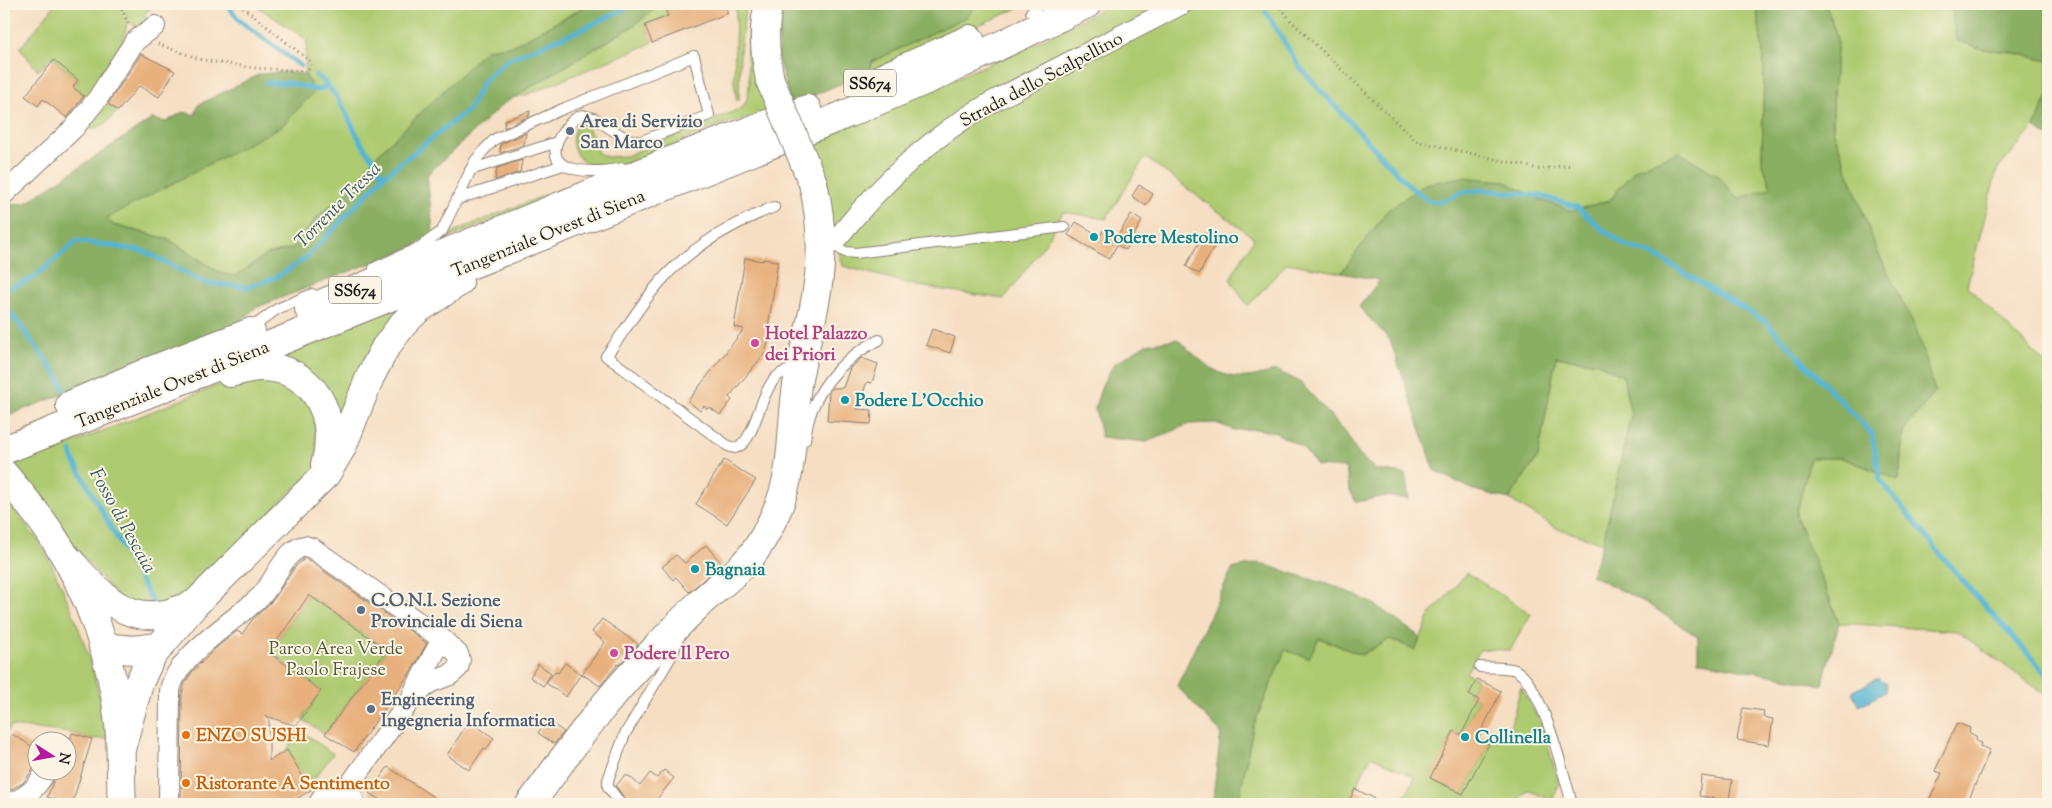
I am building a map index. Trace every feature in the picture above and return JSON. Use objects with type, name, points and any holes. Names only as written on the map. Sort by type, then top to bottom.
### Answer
[{"type":"main road","points":[[530,804],[610,699],[638,666],[686,617],[740,568],[757,549],[778,509],[798,457],[793,412],[826,245],[813,183],[770,80],[766,59],[765,36],[769,4]]},
{"type":"main road","name":"Tangenziale Ovest di Siena","points":[[4,450],[938,75],[1087,4]]},
{"type":"main road","name":"Tangenziale Ovest di Siena","points":[[4,432],[147,372],[238,338],[690,153],[833,100],[1039,6]]},
{"type":"main road","points":[[121,750],[144,669],[158,647],[195,604],[326,474],[337,458],[374,367],[384,348],[397,331],[417,310],[431,299],[506,250]]},
{"type":"main road","points":[[139,397],[252,368],[276,368],[289,372],[300,378],[314,392],[328,420],[329,446],[317,484]]},
{"type":"main road","points":[[4,474],[36,513],[66,557],[85,595],[103,647],[118,711],[122,804]]},
{"type":"main road","points":[[66,557],[108,600],[125,611],[138,615],[166,614],[195,604]]},
{"type":"main road","points":[[103,647],[138,615]]},
{"type":"main road","points":[[103,647],[133,650],[158,647]]},
{"type":"street","name":"Strada dello Scalpellino","points":[[826,245],[905,165],[961,120],[990,103],[1182,4]]},
{"type":"street","points":[[4,194],[74,128],[98,98],[135,41],[155,26]]},
{"type":"street","points":[[169,804],[170,696],[172,682],[198,647],[217,634],[260,597],[296,549],[305,546],[312,548],[442,639],[459,657],[458,668],[450,676],[430,683],[410,702],[353,801],[336,788],[330,789],[322,797],[320,804]]},
{"type":"street","points":[[8,804],[24,797],[41,780]]},
{"type":"lane","points":[[364,272],[420,247],[436,237],[446,226],[470,170],[479,155],[495,140],[565,108],[694,56],[709,115],[639,142],[625,138],[587,115],[577,117],[564,130],[557,142],[556,154],[563,165],[577,170],[606,171],[690,153]]},
{"type":"lane","points":[[564,130],[565,108]]},
{"type":"lane","points":[[470,170],[557,142]]},
{"type":"lane","points":[[458,200],[563,165]]},
{"type":"lane","points":[[774,207],[751,216],[722,232],[683,260],[653,291],[606,356],[728,446],[735,448],[745,442],[767,393],[780,373],[800,370]]},
{"type":"lane","points":[[826,245],[845,252],[856,252],[1064,227]]},
{"type":"lane","points":[[238,338],[277,309],[320,290]]},
{"type":"lane","points":[[798,457],[810,415],[824,387],[856,353],[879,340]]},
{"type":"lane","points":[[621,804],[608,787],[608,780],[625,734],[672,655],[686,617]]},
{"type":"lane","points":[[1480,667],[1515,670],[1528,683],[1551,729],[1572,804]]},
{"type":"path","points":[[135,41],[155,43],[202,60],[254,68],[308,71],[312,63],[239,4]]},
{"type":"path","points":[[1278,4],[1291,21],[1416,141],[1539,169],[1572,165]]},
{"type":"green space","points":[[54,4],[154,4],[144,15],[150,20],[140,30],[128,21],[115,66],[90,101],[73,87],[78,80],[51,57],[38,71],[20,48]]},
{"type":"green space","points":[[254,4],[590,4],[514,45],[487,50],[375,157],[351,190],[319,215],[293,248],[266,255],[236,276],[222,274],[168,239],[113,225],[107,218],[187,175],[314,92],[305,74],[307,40]]},
{"type":"green space","points":[[590,4],[659,4],[633,26],[504,103],[427,175],[433,231],[418,244],[255,308],[231,330],[4,417],[4,203],[24,204],[152,119],[166,122],[183,112],[195,115],[198,105],[260,74],[287,72],[305,74],[314,92],[282,126],[107,218],[113,225],[168,239],[221,274],[236,276],[266,255],[293,248],[319,215],[351,190],[375,157],[487,49],[514,45]]},
{"type":"green space","points":[[659,4],[683,5],[667,11],[668,16],[645,25],[652,43],[526,95],[512,98],[633,26]]},
{"type":"green space","points":[[733,4],[746,4],[740,51],[739,99],[737,101],[734,82],[736,11]]},
{"type":"green space","points":[[754,4],[760,4],[760,86],[769,114],[720,125],[665,149],[619,164],[599,166],[583,161],[574,148],[573,141],[574,132],[580,123],[584,124],[590,131],[598,153],[606,157],[626,156],[742,108],[746,102],[749,88],[747,51]]},
{"type":"green space","points":[[780,4],[976,4],[968,16],[872,62],[868,72],[791,105],[778,58]]},
{"type":"green space","points":[[976,4],[1028,4],[868,72],[871,62],[968,16]]},
{"type":"green space","points":[[1112,4],[1756,4],[1764,61],[1762,160],[1772,188],[1738,199],[1717,175],[1635,169],[1610,200],[1573,211],[1541,200],[1388,210],[1341,273],[1287,263],[1248,306],[1230,279],[1254,238],[1145,157],[1106,219],[1063,212],[1047,241],[1004,299],[918,286],[843,266],[808,141],[1026,48]]},
{"type":"green space","points":[[1756,4],[1826,4],[1838,42],[1833,92],[1833,130],[1877,251],[1916,329],[1935,392],[1903,431],[1899,480],[1842,458],[1810,458],[1796,516],[1839,623],[1822,685],[1698,661],[1698,637],[1648,604],[1591,575],[1603,543],[1631,415],[1623,376],[1598,363],[1556,357],[1538,457],[1509,499],[1474,490],[1435,471],[1390,340],[1359,307],[1380,280],[1341,273],[1388,210],[1425,184],[1462,177],[1504,181],[1541,200],[1573,211],[1610,200],[1635,169],[1679,152],[1717,175],[1738,199],[1771,188],[1762,160],[1764,61]]},
{"type":"green space","points":[[1826,4],[1953,4],[1952,11],[1981,49],[2011,52],[2048,61],[2048,96],[2034,127],[1997,170],[1967,286],[2048,366],[2048,693],[2046,695],[1957,631],[1839,623],[1796,516],[1810,457],[1842,458],[1899,480],[1903,431],[1935,391],[1894,287],[1877,251],[1833,130],[1833,92],[1838,42]]},
{"type":"green space","points":[[1953,4],[2048,4],[2048,61],[2011,52],[1981,49],[1956,40],[1952,11]]},
{"type":"green space","points":[[2048,96],[2048,136],[2034,127]]},
{"type":"green space","points":[[104,102],[118,111],[106,122],[94,129],[83,128]]},
{"type":"green space","points":[[600,178],[443,240],[455,231],[583,180]]},
{"type":"green space","points":[[411,297],[345,421],[266,355]]},
{"type":"green space","points":[[1177,339],[1211,368],[1232,377],[1259,375],[1276,370],[1300,382],[1346,433],[1359,455],[1376,470],[1405,474],[1409,499],[1385,496],[1356,502],[1349,489],[1346,468],[1317,466],[1302,447],[1276,433],[1257,429],[1234,430],[1216,423],[1189,424],[1147,442],[1101,437],[1095,408],[1102,385],[1114,364],[1146,344]]},
{"type":"green space","points":[[1556,357],[1598,363],[1623,376],[1631,415],[1603,543],[1556,528],[1509,499],[1538,457]]},
{"type":"green space","points":[[264,374],[313,400],[318,466],[175,604],[124,605],[80,552],[12,463],[53,451],[236,378]]},
{"type":"green space","points":[[4,499],[37,540],[49,559],[61,585],[89,660],[100,698],[108,738],[92,739],[78,735],[78,730],[46,730],[11,726],[4,736]]},
{"type":"green space","points":[[1259,563],[1339,588],[1374,604],[1420,637],[1416,650],[1390,639],[1361,655],[1319,638],[1309,658],[1285,650],[1253,727],[1238,804],[1225,804],[1213,797],[1221,733],[1177,686],[1232,569]]},
{"type":"green space","points":[[1467,573],[1531,614],[1510,650],[1481,649],[1466,673],[1477,679],[1469,695],[1479,700],[1461,735],[1453,732],[1431,778],[1463,794],[1489,744],[1478,738],[1508,735],[1521,687],[1542,725],[1559,784],[1552,801],[1529,790],[1514,804],[1401,804],[1415,777],[1371,756],[1347,804],[1238,804],[1253,727],[1285,649],[1319,638],[1361,655],[1390,639],[1416,649],[1430,615]]},
{"type":"green space","name":"Parco Area Verde Paolo Frajese","points":[[309,595],[387,650],[325,734],[302,719],[320,691],[269,652]]},
{"type":"green space","points":[[300,730],[333,754],[309,786],[287,750]]},
{"type":"water","points":[[1878,678],[1886,683],[1885,692],[1859,706],[1852,692]]},
{"type":"building","points":[[686,4],[724,4],[728,13],[652,43],[645,25],[668,16],[666,11]]},
{"type":"building","points":[[141,54],[175,71],[159,97],[139,86],[118,111],[108,104]]},
{"type":"building","points":[[54,60],[78,80],[73,87],[84,96],[67,118],[43,99],[38,106],[25,96]]},
{"type":"building","points":[[530,111],[529,116],[504,128],[505,120]]},
{"type":"building","points":[[526,133],[524,145],[500,153],[501,144]]},
{"type":"building","points":[[522,160],[520,172],[495,180],[497,168]]},
{"type":"building","points":[[1139,185],[1153,194],[1146,206],[1132,196]]},
{"type":"building","name":"Podere Mestolino","points":[[1131,214],[1142,221],[1125,250],[1117,245],[1109,259],[1068,235],[1076,222],[1100,236],[1104,229],[1117,237]]},
{"type":"building","points":[[1204,233],[1218,240],[1199,274],[1186,266]]},
{"type":"building","points":[[745,258],[778,261],[768,328],[770,328],[769,340],[765,353],[729,397],[732,400],[720,415],[709,407],[707,409],[704,406],[700,411],[688,401],[744,329],[734,327]]},
{"type":"building","points":[[932,329],[955,337],[950,353],[926,345]]},
{"type":"building","name":"Podere L'Occhio","points":[[862,358],[878,364],[872,383],[867,382],[857,409],[872,410],[871,424],[827,421],[829,392],[832,388],[843,388],[850,368]]},
{"type":"building","points":[[724,460],[756,480],[727,524],[696,504]]},
{"type":"building","name":"Bagnaia","points":[[706,545],[722,564],[689,592],[676,577],[673,580],[662,567],[676,555],[685,563]]},
{"type":"building","points":[[305,558],[427,643],[412,670],[354,752],[325,734],[387,650],[309,595],[269,652],[321,691],[296,726],[266,716],[269,721],[269,761],[287,750],[311,790],[288,804],[181,804],[182,693],[185,683],[192,672],[216,648],[237,631],[242,634],[252,620],[274,599],[295,567]]},
{"type":"building","name":"Podere Il Pero","points":[[602,619],[638,644],[600,686],[582,674],[605,642],[592,632]]},
{"type":"building","points":[[565,663],[581,674],[566,697],[546,683],[555,671],[558,673]]},
{"type":"building","points":[[538,664],[551,673],[543,686],[530,677]]},
{"type":"building","name":"Collinella","points":[[1477,679],[1501,691],[1478,738],[1489,744],[1463,794],[1430,778],[1454,731],[1461,735],[1479,700],[1469,695]]},
{"type":"building","points":[[1743,708],[1764,711],[1763,717],[1773,719],[1769,745],[1737,740]]},
{"type":"building","points":[[547,720],[564,732],[554,744],[538,733]]},
{"type":"building","points":[[469,721],[494,738],[486,750],[484,748],[469,770],[447,755]]},
{"type":"building","points":[[1957,723],[1970,728],[1969,732],[1977,737],[1976,741],[1981,743],[1980,746],[1990,750],[1967,804],[1927,804],[1942,773],[1935,771]]},
{"type":"building","points":[[12,734],[28,744],[28,776],[23,783],[4,793],[4,748]]},
{"type":"building","points":[[78,735],[92,739],[72,804],[47,797],[54,780],[78,780]]},
{"type":"building","points":[[388,767],[444,804],[386,804],[369,793]]},
{"type":"building","points":[[664,770],[674,778],[653,804],[628,804],[616,786],[624,776],[629,776],[640,786],[650,773],[657,778]]},
{"type":"building","points":[[1701,776],[1732,780],[1729,800],[1699,796]]},
{"type":"building","points":[[1355,789],[1386,804],[1348,804]]},
{"type":"waterway","points":[[226,4],[240,21],[301,66]]},
{"type":"waterway","name":"Torrente Tressa","points":[[4,290],[32,279],[77,241],[144,251],[204,283],[249,287],[277,277],[306,258],[383,177],[469,109],[484,80],[508,59],[578,31],[635,4]]},
{"type":"waterway","points":[[1266,12],[1301,69],[1409,186],[1429,201],[1440,202],[1463,192],[1485,190],[1541,196],[1577,207],[1602,229],[1625,245],[1656,256],[1766,322],[1872,434],[1880,480],[1960,578],[2048,676]]},
{"type":"waterway","points":[[316,75],[325,82],[338,99],[358,137],[383,177]]},
{"type":"waterway","points":[[266,83],[289,83],[318,90],[328,86]]},
{"type":"waterway","name":"Fosso di Pescaia","points":[[4,304],[59,378],[63,389]]},
{"type":"waterway","name":"Fosso di Pescaia","points":[[71,451],[73,459],[153,603]]},
{"type":"place","name":"Area di Servizio San Marco","points":[[570,131]]},
{"type":"place","name":"Podere Mestolino","points":[[1094,237]]},
{"type":"place","name":"Hotel Palazzo dei Priori","points":[[755,343]]},
{"type":"place","name":"Podere L'Occhio","points":[[845,400]]},
{"type":"place","name":"Bagnaia","points":[[695,569]]},
{"type":"place","name":"C.O.N.I. Sezione Provinciale di Siena","points":[[361,610]]},
{"type":"place","name":"Podere Il Pero","points":[[614,653]]},
{"type":"place","name":"Engineering Ingegneria Informatica","points":[[371,709]]},
{"type":"place","name":"ENZO SUSHI","points":[[186,735]]},
{"type":"place","name":"Collinella","points":[[1465,737]]},
{"type":"place","name":"Ristorante A Sentimento","points":[[186,783]]}]
